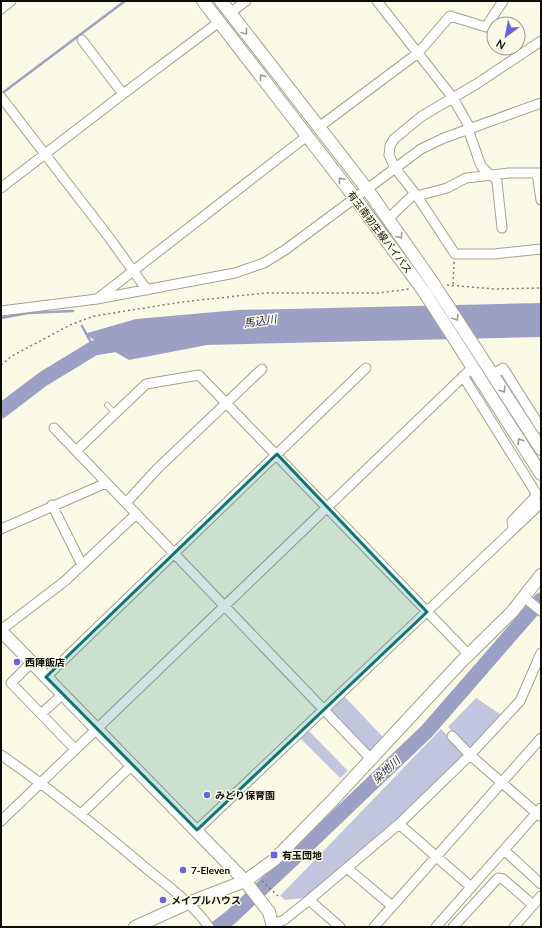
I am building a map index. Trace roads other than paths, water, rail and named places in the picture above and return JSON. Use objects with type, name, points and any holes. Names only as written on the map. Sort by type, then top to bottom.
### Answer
[{"type":"street","points":[[1,9],[11,1]]},
{"type":"street","name":"有玉南初生線バイパス","points":[[203,1],[355,198],[422,289],[541,474]]},
{"type":"street","name":"有玉南初生線バイパス","points":[[221,1],[388,219],[435,286],[541,449]]},
{"type":"street","points":[[230,13],[246,1]]},
{"type":"street","points":[[377,1],[453,98],[469,128],[481,166],[497,182],[502,228]]},
{"type":"street","points":[[319,127],[418,53],[450,16],[486,27],[503,1]]},
{"type":"street","points":[[1,188],[219,22]]},
{"type":"street","points":[[82,40],[123,94]]},
{"type":"street","points":[[541,41],[453,98],[422,116],[394,139],[390,146],[390,155],[395,168],[416,195],[455,254],[494,254],[541,249]]},
{"type":"street","points":[[1,97],[147,290]]},
{"type":"street","points":[[1,312],[97,299],[147,290],[235,273],[264,263],[285,250],[422,149],[469,128],[541,103]]},
{"type":"street","points":[[97,299],[307,136]]},
{"type":"street","points":[[388,219],[416,195],[447,188],[466,178],[509,173],[539,173],[541,200]]},
{"type":"street","points":[[1,821],[463,376],[470,362]]},
{"type":"street","points":[[46,677],[366,368]]},
{"type":"street","points":[[493,374],[502,368],[541,428]]},
{"type":"street","points":[[126,502],[157,469],[227,404],[262,369]]},
{"type":"street","points":[[76,451],[114,413],[149,382],[198,375],[201,376],[277,454],[326,508],[469,655]]},
{"type":"street","points":[[463,376],[536,493],[535,497],[512,521],[513,528]]},
{"type":"street","points":[[54,428],[371,759]]},
{"type":"street","points":[[1,529],[52,505],[106,483]]},
{"type":"street","points":[[198,830],[513,528],[541,503]]},
{"type":"street","points":[[52,505],[82,565]]},
{"type":"street","points":[[136,514],[41,601],[1,630],[132,765],[198,830],[249,885],[266,907],[273,925],[284,920],[309,900],[399,824],[470,755],[520,701],[541,653]]},
{"type":"street","points":[[135,927],[188,903],[249,885],[262,869],[291,844],[469,655],[512,612],[525,598],[541,575]]},
{"type":"street","points":[[525,598],[541,611]]},
{"type":"street","points":[[32,662],[11,683],[75,749]]},
{"type":"street","points":[[41,714],[63,694]]},
{"type":"street","points":[[436,927],[539,813],[502,784],[470,755],[452,736]]},
{"type":"street","points":[[374,927],[502,784],[541,738]]},
{"type":"street","points":[[1,755],[41,782],[81,814],[188,903],[206,924]]},
{"type":"street","points":[[81,814],[132,765]]},
{"type":"street","points":[[399,824],[471,887]]},
{"type":"street","points":[[504,850],[541,884]]},
{"type":"street","points":[[347,868],[392,906]]},
{"type":"street","points":[[453,927],[498,878],[503,879],[534,905]]},
{"type":"street","points":[[514,927],[541,896]]},
{"type":"street","points":[[309,900],[340,927]]},
{"type":"lane","points":[[107,405],[114,413]]},
{"type":"water","points":[[541,303],[541,337],[207,345],[129,360],[84,334],[136,319],[238,310]]},
{"type":"waterway","points":[[1,94],[125,1]]},
{"type":"waterway","points":[[1,318],[28,313],[73,311]]},
{"type":"waterway","points":[[82,326],[94,348]]},
{"type":"waterway","name":"馬込川","points":[[1,411],[43,379],[94,348],[124,343]]},
{"type":"waterway","name":"染地川","points":[[218,927],[231,917],[294,858],[427,731],[541,600]]},
{"type":"place","name":"西陣飯店","points":[[17,662]]},
{"type":"place","name":"みどり保育園","points":[[207,795]]},
{"type":"place","name":"有玉団地","points":[[274,855]]},
{"type":"place","name":"7-Eleven","points":[[183,870]]},
{"type":"place","name":"メイプルハウス","points":[[163,900]]}]
